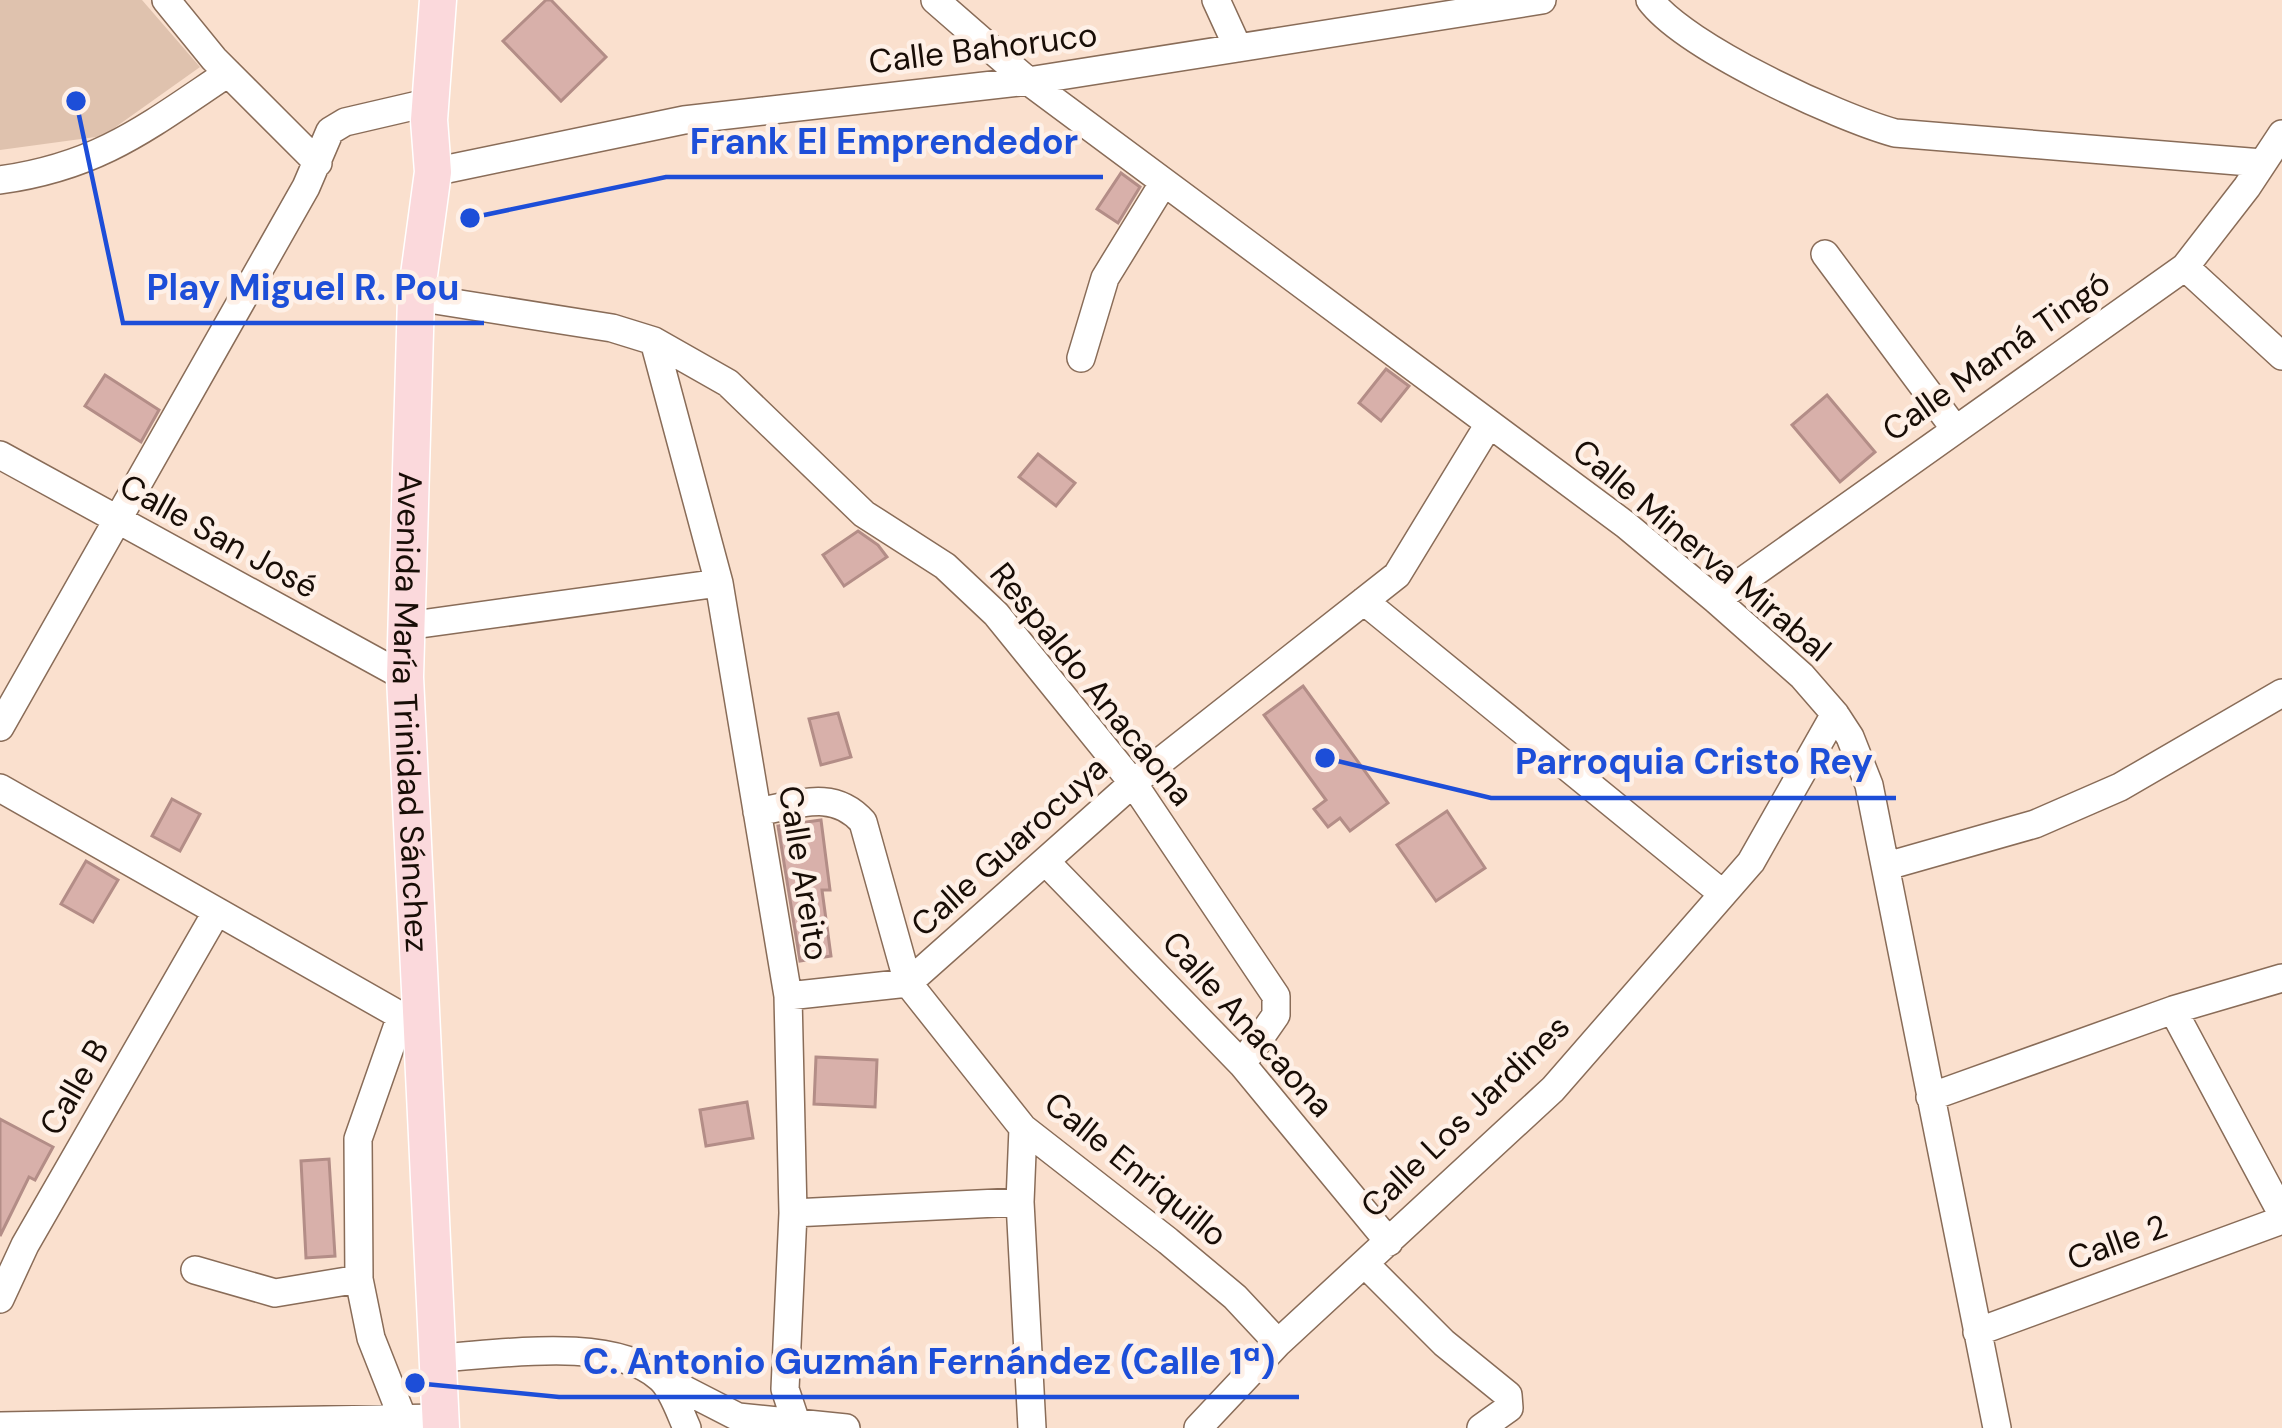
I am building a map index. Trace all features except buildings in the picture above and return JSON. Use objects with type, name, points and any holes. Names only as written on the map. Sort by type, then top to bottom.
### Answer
[{"type":"main road","name":"Avenida María Trinidad Sánchez","points":[[428,1422],[437,1358],[412,1023],[405,677],[416,297],[433,172],[430,102],[445,8]]},
{"type":"street","points":[[166,0],[228,74],[319,163]]},
{"type":"street","name":"Calle Minerva Mirabal","points":[[935,0],[1028,82],[1626,525],[1802,676],[1835,714],[1869,785],[1997,1428]]},
{"type":"street","points":[[1216,0],[1238,48]]},
{"type":"street","name":"Calle Bahoruco","points":[[433,172],[684,120],[1028,82],[1542,0]]},
{"type":"street","points":[[1650,0],[1676,28],[1706,46],[1859,123],[1895,133],[2262,163]]},
{"type":"street","points":[[0,180],[74,165],[115,147],[228,74]]},
{"type":"street","points":[[0,727],[319,163],[330,130],[345,122],[430,102]]},
{"type":"street","name":"Calle Mamá Tingó","points":[[1716,599],[2185,267],[2282,134]]},
{"type":"street","points":[[1081,358],[1105,278],[1164,182]]},
{"type":"street","points":[[1825,254],[1955,429]]},
{"type":"street","points":[[2185,267],[2282,356]]},
{"type":"street","name":"Respaldo Anacaona","points":[[416,297],[612,328],[654,341],[728,383],[864,514],[971,587],[1133,784],[1276,996],[1276,1015],[1242,1064]]},
{"type":"street","name":"Calle Areito","points":[[654,341],[719,583],[788,996],[793,1213],[785,1390],[796,1425]]},
{"type":"street","name":"Calle Guarocuya","points":[[788,996],[908,983],[1133,784],[1396,575],[1490,424]]},
{"type":"street","name":"Calle San José","points":[[0,454],[405,677]]},
{"type":"street","points":[[406,626],[719,583]]},
{"type":"street","points":[[1364,601],[1723,894]]},
{"type":"street","points":[[1887,866],[2056,815],[2120,787],[2282,693]]},
{"type":"street","name":"Calle Los Jardines","points":[[1198,1428],[1278,1343],[1553,1090],[1750,862],[1835,714]]},
{"type":"street","points":[[0,788],[412,1023],[358,1139],[359,1279],[371,1338],[428,1422]]},
{"type":"street","name":"Calle Enriquillo","points":[[757,812],[828,800],[850,807],[863,822],[908,983],[1023,1128],[1168,1240],[1278,1343]]},
{"type":"street","name":"Calle Anacaona","points":[[1046,862],[1242,1064],[1389,1242]]},
{"type":"street","name":"Calle B","points":[[0,1299],[25,1245],[216,914]]},
{"type":"street","points":[[1930,1097],[2173,1010],[2282,978]]},
{"type":"street","points":[[2173,1010],[2282,1217]]},
{"type":"street","points":[[1023,1128],[1020,1202],[1032,1428]]},
{"type":"street","points":[[793,1213],[1020,1202]]},
{"type":"street","name":"Calle 2","points":[[1977,1332],[2282,1217]]},
{"type":"street","points":[[1365,1264],[1444,1343],[1508,1395],[1509,1408],[1481,1428]]},
{"type":"street","points":[[195,1270],[275,1293],[359,1279]]},
{"type":"street","points":[[437,1358],[583,1351],[627,1361],[738,1417],[846,1428]]},
{"type":"street","points":[[662,1378],[687,1428]]},
{"type":"street","points":[[0,1426],[428,1422]]},
{"type":"shaded area","points":[[0,0],[142,0],[200,67],[103,136],[0,150]]},
{"type":"place","name":"Play Miguel R. Pou","points":[[76,101]]},
{"type":"place","name":"Frank El Emprendedor","points":[[470,218]]},
{"type":"place","name":"Parroquia Cristo Rey","points":[[1325,758]]},
{"type":"place","name":"C. Antonio Guzmán Fernández (Calle 1ª)","points":[[415,1383]]}]
